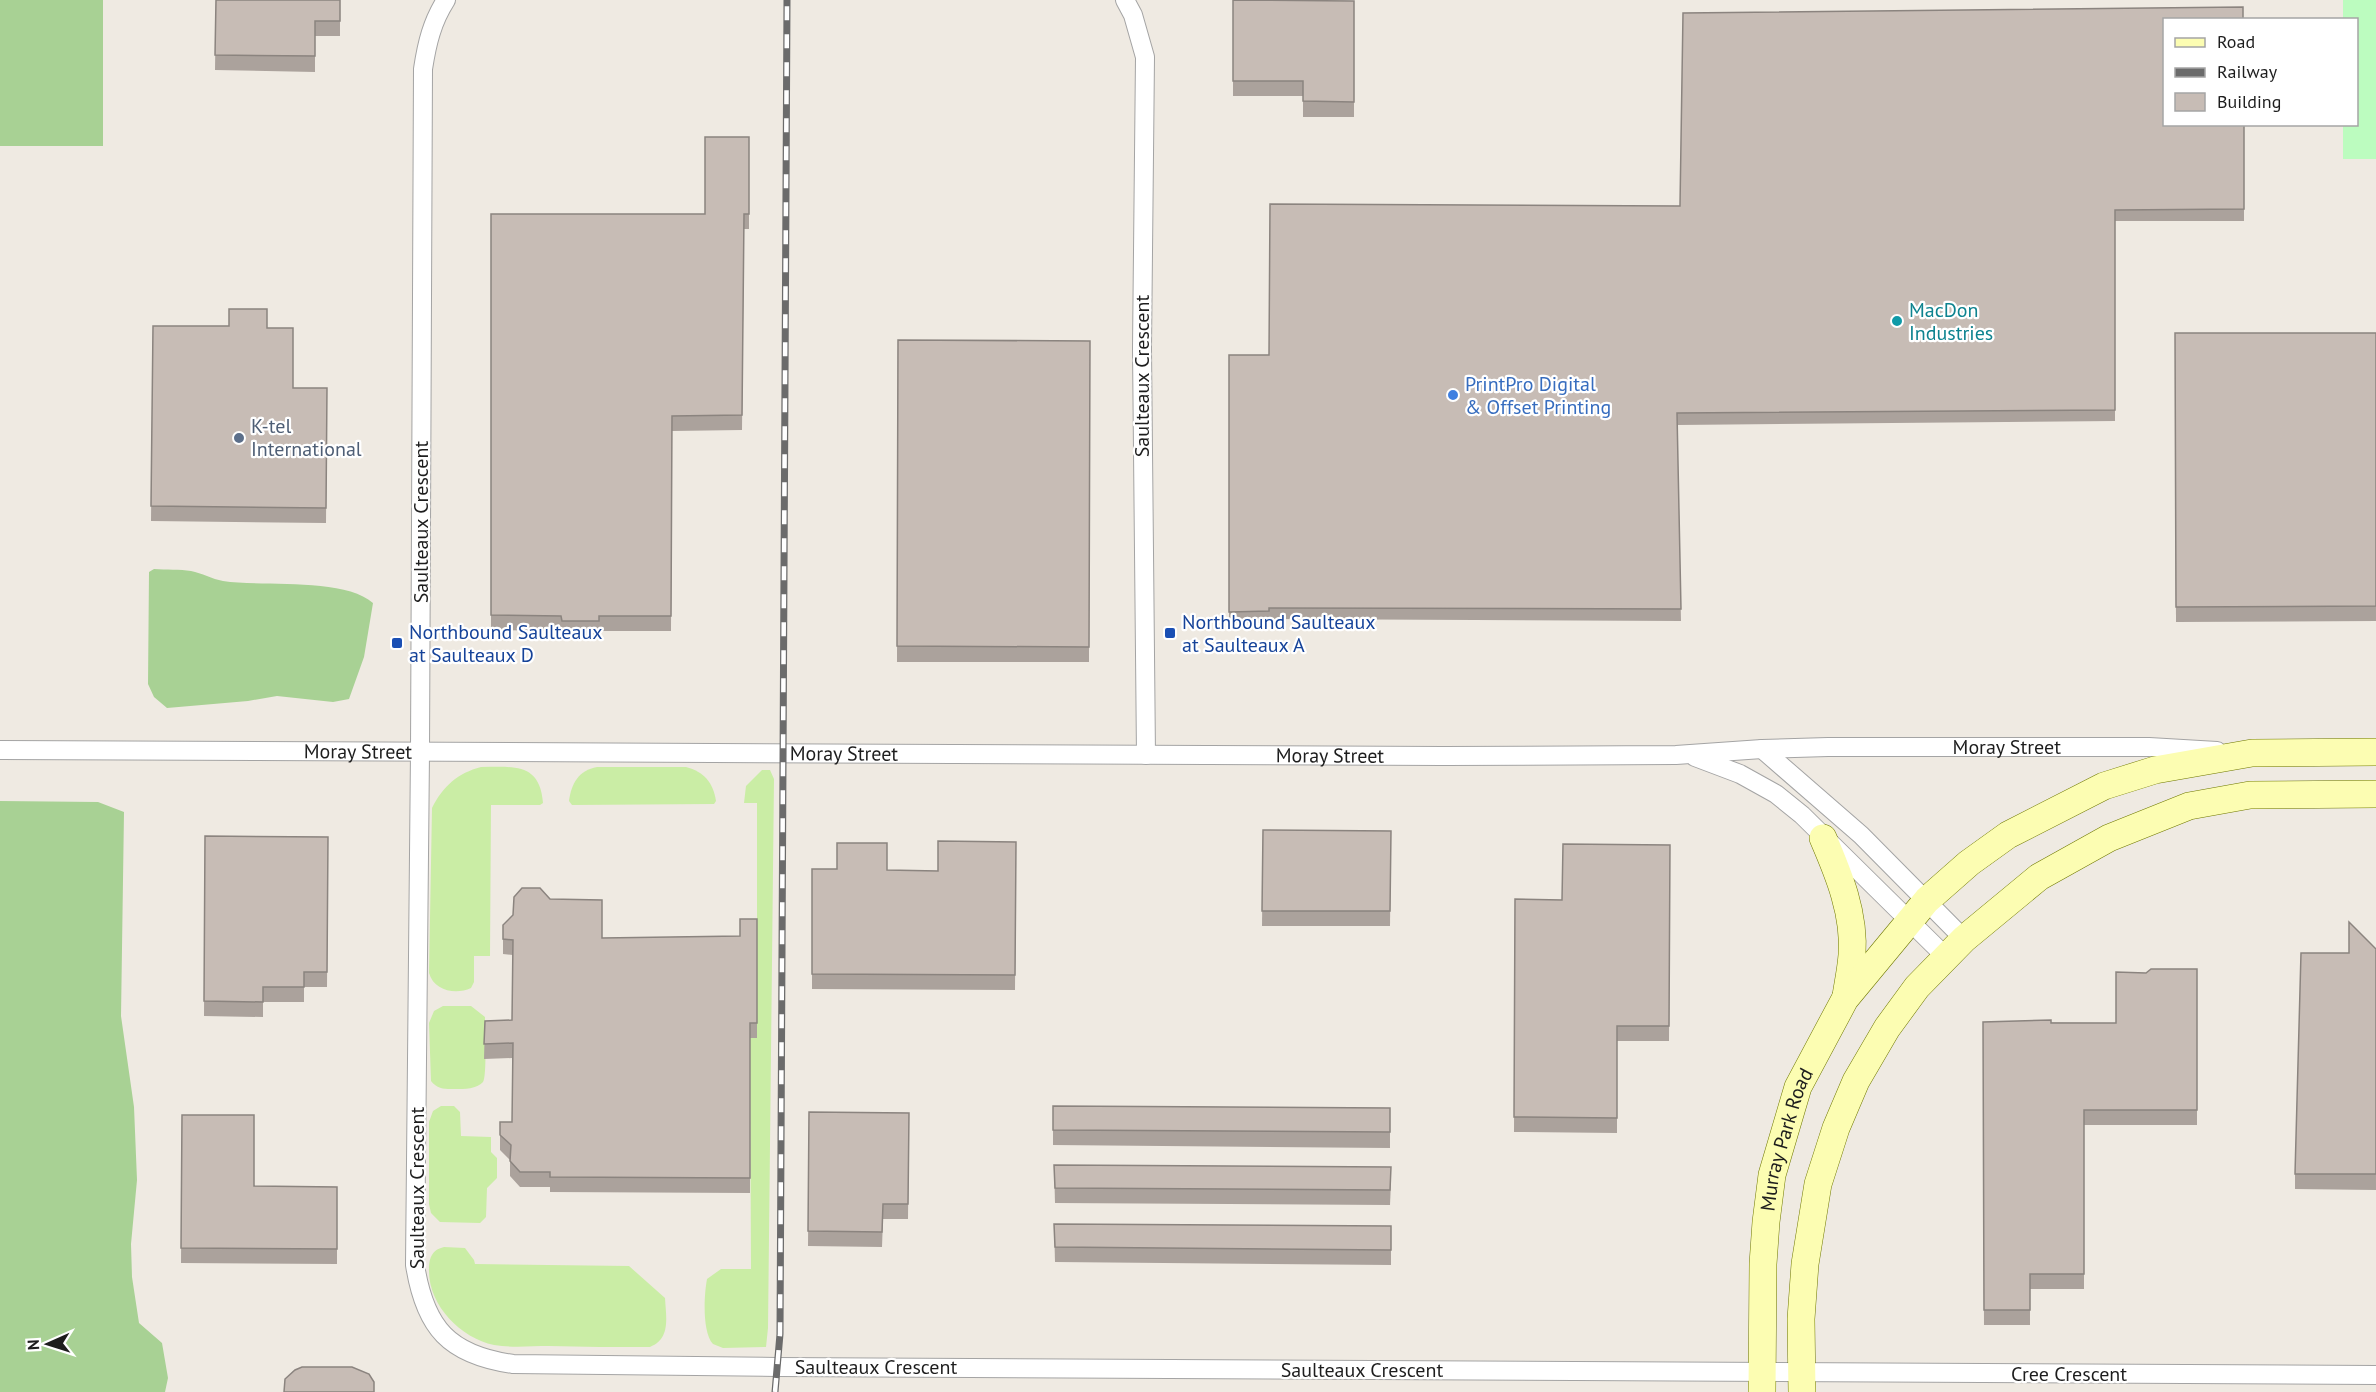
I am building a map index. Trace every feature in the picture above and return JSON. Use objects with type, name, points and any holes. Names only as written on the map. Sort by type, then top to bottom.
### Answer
[{"type":"street","name":"Saulteaux Crescent","points":[[446,0],[435,18],[426,44],[423,69],[415,1265],[419,1292],[428,1315],[440,1331],[471,1355],[513,1364],[1762,1382]]},
{"type":"street","name":"Saulteaux Crescent","points":[[1125,0],[1133,15],[1145,57],[1142,349],[1146,755]]},
{"type":"street","name":"Moray Street","points":[[0,750],[1146,755],[1689,754],[1762,749],[2149,747],[2252,753],[2376,752]]},
{"type":"street","name":"Moray Street","points":[[1762,749],[1861,836],[1918,910],[1955,948]]},
{"type":"street","name":"Moray Street","points":[[1918,910],[1969,862],[2008,835],[2104,786],[2155,770],[2252,753]]},
{"type":"street","name":"Moray Street","points":[[1689,754],[1740,774],[1776,794],[1802,815],[1823,838],[1918,910],[1955,948]]},
{"type":"street","points":[[1955,948],[2039,877],[2109,838],[2189,807],[2250,795],[2376,794]]},
{"type":"street","points":[[1823,838],[1840,878],[1850,916],[1852,954],[1845,999]]},
{"type":"street","name":"Murray Park Road","points":[[1762,1382],[1763,1264],[1772,1175],[1798,1087],[1845,999],[1918,910]]},
{"type":"street","name":"Murray Park Road","points":[[1802,1382],[1801,1319],[1805,1264],[1818,1184],[1836,1128],[1856,1081],[1887,1028],[1917,987],[1955,948]]},
{"type":"street","name":"Cree Crescent","points":[[1762,1382],[2376,1375]]},
{"type":"green space","points":[[0,0],[103,0],[103,146],[0,146]]},
{"type":"green space","points":[[2343,0],[2376,0],[2376,159],[2343,159],[2343,126],[2358,126],[2358,18],[2343,18]]},
{"type":"green space","points":[[154,569],[191,571],[223,581],[239,583],[301,584],[343,589],[373,603],[364,657],[349,699],[333,702],[277,696],[248,701],[167,708],[154,697],[148,684],[149,572]]},
{"type":"green space","points":[[481,767],[514,768],[531,774],[537,780],[543,803],[540,805],[491,805],[490,956],[474,956],[474,982],[471,988],[452,991],[441,988],[429,973],[432,808],[446,787],[465,773]]},
{"type":"green space","points":[[597,767],[686,767],[707,779],[713,788],[716,801],[714,804],[572,805],[569,801],[570,795],[577,779],[585,771]]},
{"type":"green space","points":[[762,770],[770,770],[774,779],[768,1328],[766,1347],[723,1348],[713,1344],[707,1331],[705,1303],[707,1279],[721,1269],[751,1269],[750,1038],[757,1038],[757,803],[744,803],[746,786]]},
{"type":"green space","points":[[0,801],[98,802],[124,812],[121,1016],[134,1107],[137,1180],[131,1244],[132,1277],[139,1323],[162,1343],[168,1378],[165,1392],[0,1392]]},
{"type":"green space","points":[[443,1006],[471,1006],[485,1017],[484,1078],[483,1082],[477,1086],[466,1089],[446,1089],[436,1086],[431,1081],[429,1023],[434,1011]]},
{"type":"green space","points":[[441,1106],[454,1106],[460,1112],[461,1136],[491,1137],[491,1152],[497,1158],[497,1178],[487,1188],[486,1217],[480,1223],[440,1222],[431,1213],[429,1204],[429,1122],[433,1111]]},
{"type":"green space","points":[[444,1247],[465,1248],[475,1264],[629,1266],[665,1298],[666,1327],[664,1333],[657,1343],[650,1347],[508,1346],[482,1341],[459,1328],[449,1318],[441,1308],[430,1284],[429,1271],[432,1256]]},
{"type":"building","points":[[216,0],[340,0],[340,21],[315,21],[315,56],[215,55]]},
{"type":"building","points":[[1233,0],[1354,1],[1354,102],[1303,101],[1303,81],[1233,81]]},
{"type":"building","points":[[2243,7],[2243,18],[2163,18],[2163,126],[2244,126],[2244,209],[2115,210],[2115,410],[1677,413],[1681,609],[1269,608],[1269,611],[1229,612],[1229,355],[1269,355],[1270,204],[1680,206],[1683,13]]},
{"type":"building","points":[[705,137],[749,137],[749,214],[744,214],[742,415],[672,416],[671,616],[599,616],[599,621],[562,621],[561,616],[491,615],[491,214],[705,214]]},
{"type":"building","name":"K-tel International","points":[[229,309],[267,309],[267,328],[293,328],[293,388],[327,388],[326,508],[151,506],[153,326],[229,326]]},
{"type":"building","points":[[2175,333],[2376,333],[2376,606],[2176,607]]},
{"type":"building","points":[[898,340],[1090,341],[1089,647],[897,646]]},
{"type":"building","points":[[1263,830],[1391,831],[1390,911],[1262,911]]},
{"type":"building","points":[[205,836],[328,837],[327,972],[304,972],[304,987],[263,987],[263,1002],[204,1001]]},
{"type":"building","points":[[938,841],[1016,842],[1015,975],[812,974],[812,869],[837,869],[837,843],[887,843],[887,870],[938,871]]},
{"type":"building","points":[[1563,844],[1670,845],[1669,1026],[1617,1026],[1617,1118],[1514,1117],[1515,899],[1562,900]]},
{"type":"building","points":[[522,888],[540,888],[550,899],[602,900],[602,938],[740,936],[740,919],[757,919],[757,1023],[750,1023],[750,1178],[550,1177],[550,1172],[520,1172],[510,1161],[511,1145],[500,1135],[500,1122],[512,1122],[513,1043],[484,1044],[485,1021],[512,1020],[513,940],[503,939],[503,925],[513,915],[514,897]]},
{"type":"building","points":[[2349,922],[2376,949],[2376,1174],[2295,1174],[2301,953],[2349,953]]},
{"type":"building","points":[[2151,969],[2197,969],[2197,1110],[2084,1110],[2084,1274],[2030,1274],[2030,1310],[1984,1310],[1983,1022],[2051,1020],[2051,1023],[2116,1023],[2116,972],[2146,973]]},
{"type":"building","points":[[1053,1106],[1390,1108],[1390,1132],[1053,1130]]},
{"type":"building","points":[[809,1112],[909,1113],[908,1204],[883,1204],[882,1232],[808,1231]]},
{"type":"building","points":[[182,1115],[254,1115],[254,1186],[337,1187],[337,1249],[181,1248]]},
{"type":"building","points":[[1054,1165],[1391,1167],[1390,1190],[1055,1188]]},
{"type":"building","points":[[1054,1224],[1391,1226],[1391,1250],[1055,1247]]},
{"type":"building","points":[[302,1367],[352,1367],[369,1374],[374,1382],[374,1392],[284,1392],[285,1379]]},
{"type":"railway","points":[[775,1392],[780,1334],[787,0]]},
{"type":"place","name":"MacDon Industries","points":[[1897,321]]},
{"type":"place","name":"PrintPro Digital & Offset Printing","points":[[1453,395]]},
{"type":"place","name":"K-tel International","points":[[239,438]]},
{"type":"place","name":"Northbound Saulteaux at Saulteaux A","points":[[1170,633]]},
{"type":"place","name":"Northbound Saulteaux at Saulteaux D","points":[[397,643]]}]
